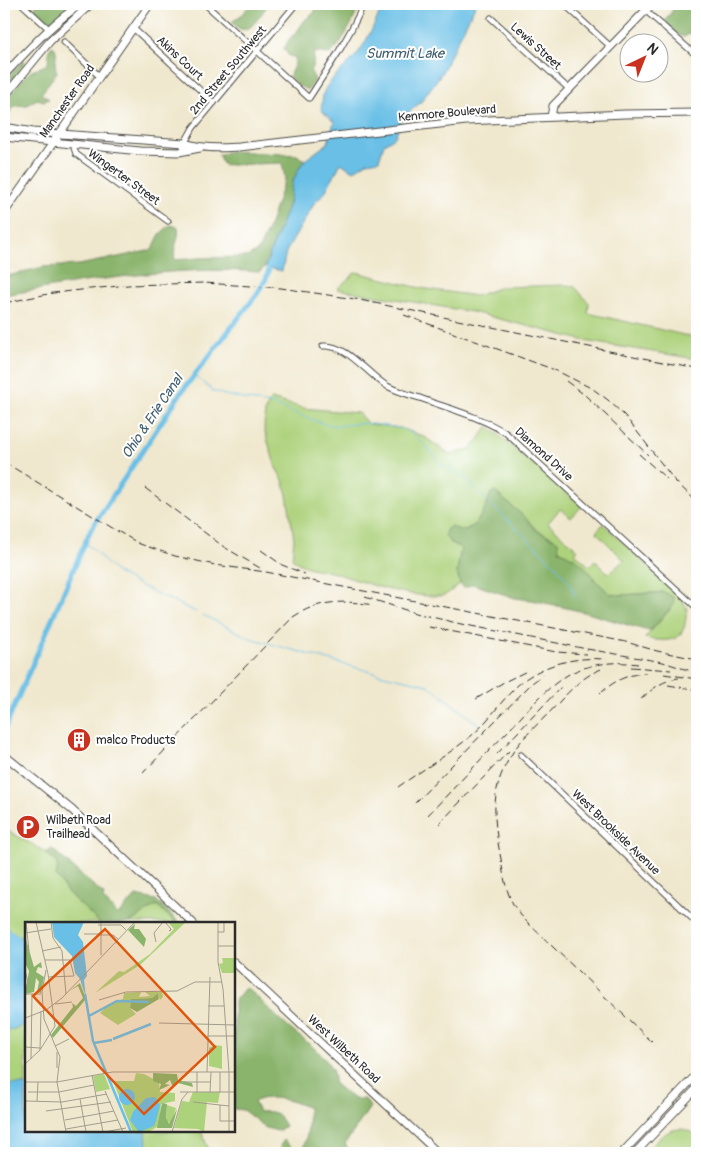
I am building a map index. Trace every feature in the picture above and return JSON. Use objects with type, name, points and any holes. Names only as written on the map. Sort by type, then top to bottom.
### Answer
[{"type":"main road","points":[[4,75],[50,29],[81,4]]},
{"type":"main road","points":[[4,97],[50,41],[91,4]]},
{"type":"main road","name":"Manchester Road","points":[[4,212],[150,4]]},
{"type":"main road","points":[[551,118],[553,106],[652,4]]},
{"type":"main road","name":"Kenmore Boulevard","points":[[4,138],[140,151],[179,152],[200,148],[238,147],[466,121],[697,113]]},
{"type":"main road","name":"Kenmore Boulevard","points":[[4,127],[33,132],[184,143],[200,148]]},
{"type":"main road","points":[[7,757],[72,810],[192,922]]},
{"type":"main road","name":"West Wilbeth Road","points":[[235,963],[438,1153]]},
{"type":"main road","points":[[622,1153],[697,1074]]},
{"type":"main road","points":[[634,1153],[697,1088]]},
{"type":"street","points":[[22,4],[50,29]]},
{"type":"street","points":[[28,9],[32,4]]},
{"type":"street","points":[[205,4],[308,98],[348,36],[364,4]]},
{"type":"street","name":"2nd Street Southwest","points":[[179,152],[193,128],[296,4]]},
{"type":"street","points":[[564,4],[611,47]]},
{"type":"street","points":[[646,11],[697,56]]},
{"type":"street","name":"Lewis Street","points":[[491,18],[569,89]]},
{"type":"street","name":"Akins Court","points":[[133,28],[214,103]]},
{"type":"street","points":[[64,42],[99,76]]},
{"type":"street","name":"Wingerter Street","points":[[73,145],[76,154],[168,221]]},
{"type":"street","name":"Diamond Drive","points":[[323,346],[333,346],[340,349],[375,377],[396,390],[473,416],[506,433],[697,608]]},
{"type":"street","name":"West Brookside Avenue","points":[[521,755],[697,923]]},
{"type":"green space","points":[[37,4],[76,4],[60,17],[48,22],[38,17],[35,8]]},
{"type":"green space","points":[[249,4],[270,4],[249,28],[244,30],[238,28],[232,22],[244,13]]},
{"type":"green space","points":[[317,4],[356,4],[358,9],[334,51],[330,54],[314,52],[313,66],[310,70],[315,80],[308,90],[297,85],[289,77],[295,63],[295,57],[289,56],[284,49],[290,38],[305,20],[314,13]]},
{"type":"green space","points":[[677,4],[697,4],[697,29],[684,37],[676,33],[665,21]]},
{"type":"green space","points":[[52,46],[56,51],[55,65],[57,72],[41,94],[49,99],[44,101],[37,99],[27,105],[15,106],[4,118],[4,104],[30,72],[48,64],[49,50]]},
{"type":"green space","points":[[24,60],[25,62],[4,91],[4,81]]},
{"type":"green space","points":[[231,151],[297,155],[305,160],[292,183],[289,204],[265,267],[260,272],[228,270],[163,273],[99,280],[4,295],[4,277],[43,267],[79,265],[152,250],[160,234],[170,225],[178,227],[174,251],[175,260],[247,257],[258,251],[269,227],[285,178],[282,163],[224,165],[218,155]]},
{"type":"green space","points":[[356,272],[420,288],[476,296],[501,287],[567,285],[575,287],[589,303],[588,313],[697,338],[697,359],[590,342],[472,312],[337,289]]},
{"type":"green space","points":[[271,399],[303,408],[358,413],[368,424],[400,428],[423,436],[450,455],[470,449],[488,426],[582,506],[571,518],[560,509],[548,523],[578,550],[575,553],[589,566],[595,560],[609,574],[624,560],[596,532],[603,524],[679,595],[687,608],[682,632],[679,636],[670,640],[645,638],[674,605],[664,592],[610,594],[568,555],[559,550],[552,537],[536,530],[491,493],[487,508],[474,525],[445,536],[450,542],[461,548],[457,572],[460,584],[445,595],[427,596],[400,592],[296,562],[292,558],[294,539],[287,495],[283,480],[276,468],[264,429],[265,411]]},
{"type":"green space","points":[[495,492],[526,518],[536,530],[558,541],[559,550],[576,559],[610,594],[664,592],[673,597],[674,604],[651,630],[645,630],[584,612],[515,598],[473,584],[464,588],[460,584],[457,572],[461,548],[450,542],[445,536],[446,530],[451,526],[459,530],[466,530],[472,527],[481,515],[491,493]]},
{"type":"green space","points":[[4,832],[10,832],[49,854],[57,863],[67,892],[99,922],[25,922],[25,1132],[201,1132],[208,1148],[214,1153],[4,1153]]},
{"type":"green space","points":[[52,849],[104,895],[103,899],[118,915],[136,896],[156,900],[179,922],[175,922],[157,905],[131,922],[99,922],[67,892],[56,876],[57,865],[46,853]]},
{"type":"green space","points":[[157,905],[175,922],[131,922]]},
{"type":"green space","points":[[246,987],[283,1023],[323,1056],[332,1070],[334,1084],[354,1099],[365,1099],[370,1107],[345,1144],[351,1153],[282,1153],[280,1146],[284,1140],[296,1152],[302,1150],[306,1140],[308,1108],[296,1103],[273,1098],[260,1099],[254,1102],[259,1112],[272,1112],[280,1118],[285,1126],[278,1131],[266,1128],[243,1110],[235,1109],[235,1000]]},
{"type":"green space","points":[[682,1129],[692,1132],[697,1137],[697,1153],[645,1153],[666,1133]]},
{"type":"water","name":"Summit Lake","points":[[384,4],[476,4],[441,74],[420,103],[402,118],[395,137],[384,144],[379,160],[367,162],[353,171],[341,163],[324,194],[315,202],[286,252],[282,271],[265,267],[289,204],[292,183],[300,167],[305,160],[328,143],[334,122],[321,110],[325,89],[333,78],[358,53]]},
{"type":"water","points":[[4,926],[25,939],[25,1024],[4,1033]]},
{"type":"water","points":[[4,1084],[25,1085],[25,1132],[146,1132],[147,1149],[145,1153],[4,1153]]},
{"type":"waterway","name":"Ohio & Erie Canal","points":[[4,730],[91,529],[180,394],[257,294],[266,279],[271,262]]},
{"type":"waterway","points":[[194,375],[213,391],[274,405],[324,424],[337,426],[363,423],[400,428],[414,434],[441,465],[466,478],[479,493],[556,566],[568,581],[576,597]]},
{"type":"waterway","points":[[85,543],[119,574],[196,612]]},
{"type":"waterway","points":[[203,615],[250,638],[379,674],[428,685],[478,724]]},
{"type":"railway","points":[[4,303],[53,293],[128,285],[204,283],[281,288],[355,299],[697,369]]},
{"type":"railway","points":[[404,315],[555,370],[593,389],[625,416],[675,481],[697,502]]},
{"type":"railway","points":[[566,381],[586,396],[648,455]]},
{"type":"railway","points":[[639,454],[667,479]]},
{"type":"railway","points":[[4,462],[140,544],[175,556],[626,642],[657,651],[697,659]]},
{"type":"railway","points":[[145,488],[224,547],[260,568]]},
{"type":"railway","points":[[261,550],[282,565],[305,574]]},
{"type":"railway","points":[[365,597],[415,613],[461,624],[663,662],[697,673]]},
{"type":"railway","points":[[143,773],[293,617],[302,611],[322,604],[352,602],[373,605]]},
{"type":"railway","points":[[429,627],[556,652],[586,654]]},
{"type":"railway","points":[[398,787],[471,736],[512,691],[531,675],[566,661],[603,659]]},
{"type":"railway","points":[[428,815],[538,699],[562,678],[595,665],[612,663],[638,664]]},
{"type":"railway","points":[[631,667],[671,670]]},
{"type":"railway","points":[[601,669],[586,677],[573,688],[527,734],[513,752],[498,783],[495,808],[496,833],[506,885],[511,900],[521,916],[652,1042]]},
{"type":"railway","points":[[476,699],[527,671]]},
{"type":"railway","points":[[600,694],[610,685],[621,679],[646,673]]},
{"type":"railway","points":[[415,803],[532,683],[544,674]]},
{"type":"railway","points":[[664,674],[697,679]]},
{"type":"railway","points":[[641,699],[663,683],[679,678]]},
{"type":"railway","points":[[668,685],[697,690]]},
{"type":"railway","points":[[497,754],[561,687]]},
{"type":"railway","points":[[439,824],[509,751]]},
{"type":"place","name":"malco Products","points":[[79,740]]},
{"type":"place","name":"Wilbeth Road Trailhead","points":[[28,827]]}]
